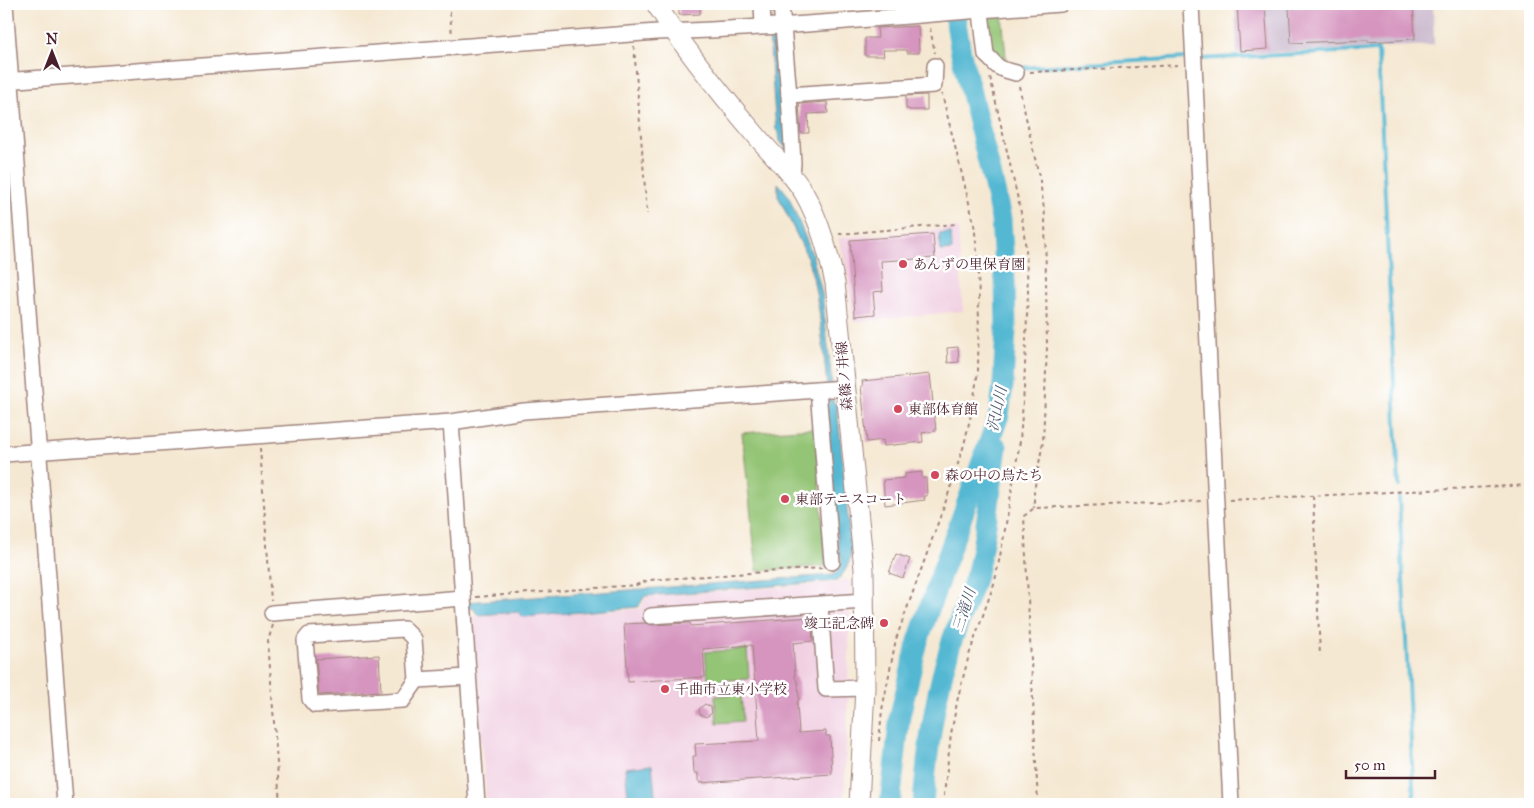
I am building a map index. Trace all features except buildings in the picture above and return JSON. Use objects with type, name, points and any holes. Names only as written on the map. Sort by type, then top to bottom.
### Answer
[{"type":"main road","name":"森篠ノ井線","points":[[656,4],[674,31],[735,110],[792,176],[804,194],[824,237],[835,283],[864,569],[864,688],[859,804]]},
{"type":"street","points":[[5,4],[7,80],[39,452],[65,804]]},
{"type":"street","points":[[762,4],[764,26]]},
{"type":"street","points":[[781,4],[789,95],[792,176]]},
{"type":"street","points":[[7,80],[674,31],[782,25],[979,8],[1061,4]]},
{"type":"street","points":[[1191,4],[1230,804]]},
{"type":"street","points":[[979,8],[986,55],[997,66],[1006,71],[1016,73]]},
{"type":"street","points":[[789,95],[938,90],[935,66]]},
{"type":"street","points":[[4,454],[451,422],[524,411],[845,388]]},
{"type":"street","points":[[818,390],[832,562]]},
{"type":"street","points":[[451,422],[477,804]]},
{"type":"street","points":[[272,613],[463,598]]},
{"type":"street","points":[[651,616],[820,605],[864,600]]},
{"type":"street","points":[[820,605],[826,689],[864,688]]},
{"type":"street","points":[[417,680],[414,639],[404,629],[309,635],[305,640],[310,699],[315,705],[402,700],[417,680],[468,677]]},
{"type":"path","points":[[449,4],[453,48]]},
{"type":"path","points":[[929,13],[935,66]]},
{"type":"path","points":[[633,34],[647,214]]},
{"type":"path","points":[[942,804],[958,696],[969,656],[995,581],[1003,541],[1020,441],[1024,389],[1028,292],[1026,250],[1022,217],[986,55]]},
{"type":"path","points":[[1034,508],[1034,491],[1043,442],[1047,356],[1045,216],[1040,181],[1016,73],[1194,65]]},
{"type":"path","points":[[878,745],[882,710],[896,639],[964,445],[978,371],[979,297],[974,223],[938,90]]},
{"type":"path","points":[[824,237],[834,234],[956,224]]},
{"type":"path","points":[[1038,804],[1024,516],[1034,508],[1530,485]]},
{"type":"path","points":[[1313,496],[1320,656]]},
{"type":"path","points":[[463,598],[636,585],[649,580],[826,568],[832,562]]},
{"type":"shaded area","points":[[1235,4],[1433,4],[1434,45],[1237,54]]},
{"type":"shaded area","name":"あんずの里保育園","points":[[958,228],[963,311],[853,322],[849,284],[838,238]]},
{"type":"shaded area","name":"千曲市立東小学校","points":[[846,579],[851,583],[848,680],[854,680],[853,698],[848,698],[844,802],[792,804],[487,804],[470,617],[519,612],[523,617],[640,609],[646,597],[837,583]]},
{"type":"green space","points":[[1002,15],[1007,67],[993,55],[987,17]]},
{"type":"green space","name":"東部テニスコート","points":[[815,428],[826,566],[757,571],[742,433]]},
{"type":"green space","points":[[747,649],[749,679],[708,681],[705,652]]},
{"type":"green space","points":[[741,694],[743,721],[717,723],[715,696]]},
{"type":"water","points":[[769,33],[779,33],[788,151],[780,141],[779,132],[776,130]]},
{"type":"water","points":[[778,183],[788,195],[812,254],[822,294],[832,384],[827,384],[819,310],[813,277],[806,254],[778,196]]},
{"type":"water","points":[[951,233],[952,250],[941,251],[939,234]]},
{"type":"water","points":[[827,393],[833,393],[834,404],[837,404],[851,552],[847,568],[837,581],[645,596],[638,607],[523,617],[519,612],[478,615],[473,608],[468,609],[467,602],[833,575],[839,569],[841,554],[839,554],[824,405],[829,404]]},
{"type":"water","points":[[652,765],[656,804],[629,804],[625,768]]},
{"type":"waterway","name":"沢山川","points":[[890,804],[900,715],[918,641],[999,415],[1003,385],[1006,329],[1001,219],[961,53],[953,4]]},
{"type":"waterway","points":[[1199,59],[1378,50],[1399,486]]},
{"type":"waterway","points":[[1017,68],[1187,58]]},
{"type":"waterway","name":"三滝川","points":[[923,804],[935,705],[944,666],[978,568],[997,447]]},
{"type":"waterway","points":[[1399,497],[1414,804]]},
{"type":"place","name":"あんずの里保育園","points":[[903,264]]},
{"type":"place","name":"東部体育館","points":[[898,409]]},
{"type":"place","name":"森の中の鳥たち","points":[[935,475]]},
{"type":"place","name":"東部テニスコート","points":[[785,499]]},
{"type":"place","name":"竣工記念碑","points":[[884,623]]},
{"type":"place","name":"千曲市立東小学校","points":[[665,689]]}]
